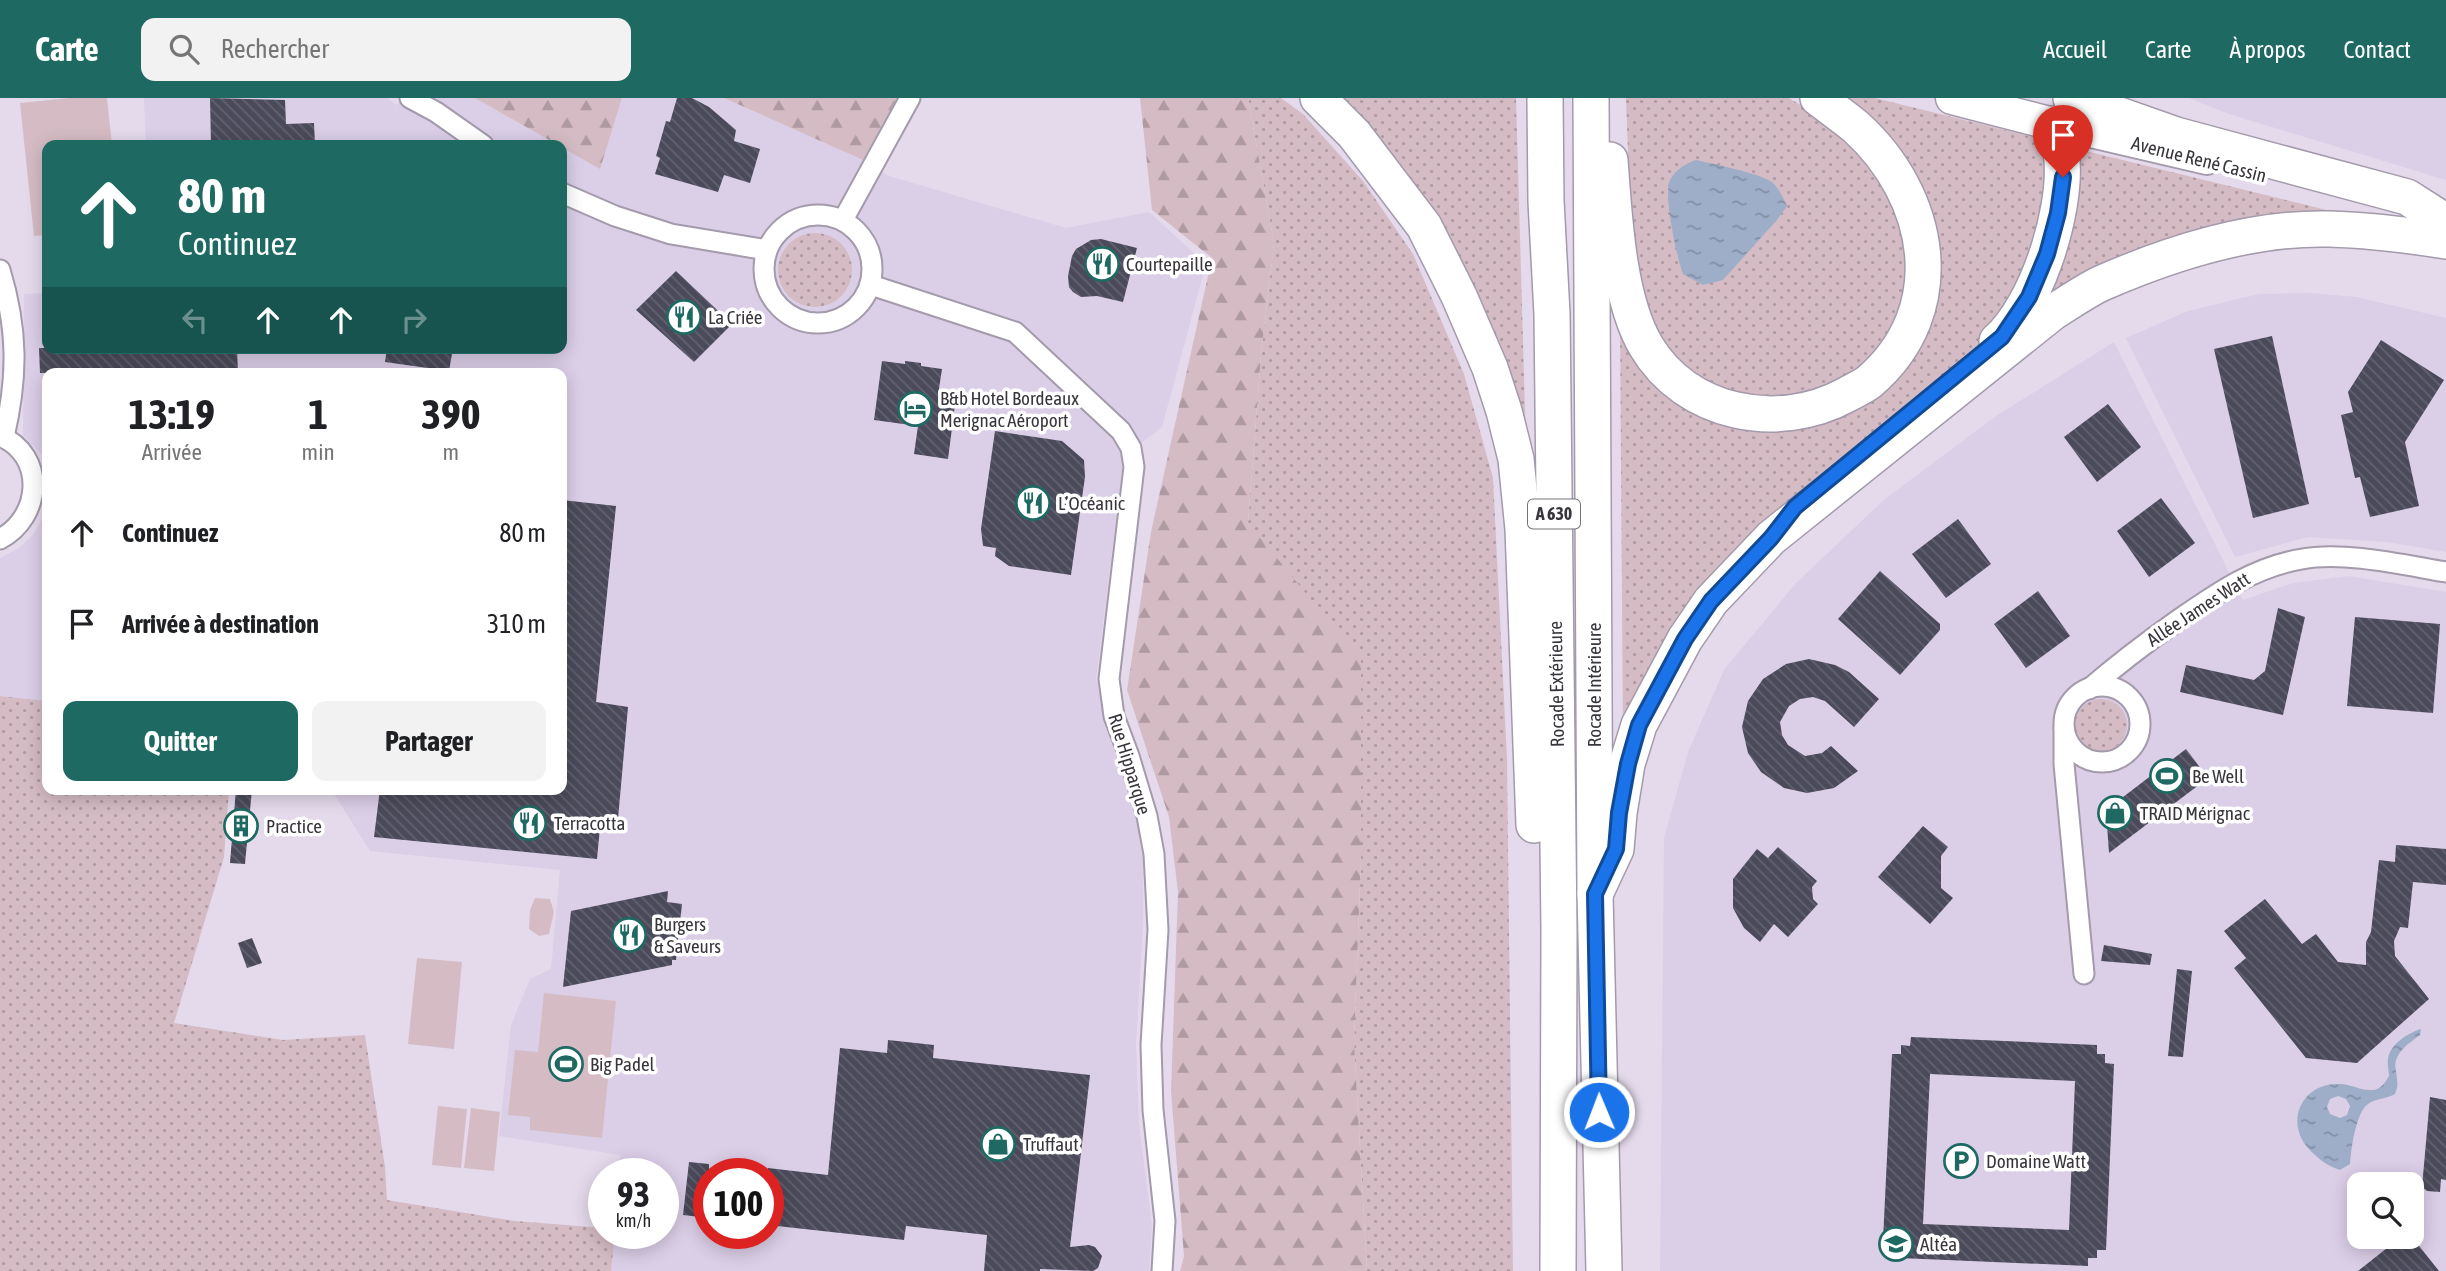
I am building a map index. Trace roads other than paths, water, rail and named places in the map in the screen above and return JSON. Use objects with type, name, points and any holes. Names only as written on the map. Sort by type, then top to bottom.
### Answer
[{"type":"highway","points":[[1318,98],[1354,134],[1424,226],[1490,368],[1504,411],[1516,459],[1523,529],[1536,872],[1559,931]]},
{"type":"highway","name":"Rocade Extérieure","points":[[1545,98],[1546,201],[1552,314],[1559,931],[1558,1271]]},
{"type":"highway","name":"Rocade Intérieure","points":[[1591,98],[1595,894],[1604,1271]]},
{"type":"highway","points":[[1607,98],[1611,168],[1624,281],[1632,313],[1646,345],[1667,374],[1692,394],[1721,407],[1772,414],[1802,412],[1831,403],[1867,384],[1905,340],[1916,316],[1922,292],[1923,258],[1919,227],[1906,193],[1884,159],[1857,128],[1818,98]]},
{"type":"highway","points":[[1595,894],[1616,849],[1628,764],[1644,716],[1685,639],[1711,601],[1771,538],[1795,507],[2002,337],[2029,297],[2047,254],[2058,213],[2063,177],[2062,111],[2176,135],[2407,197],[2445,227]]},
{"type":"highway","points":[[1771,538],[2052,313],[2100,284],[2199,249],[2281,232],[2445,227]]},
{"type":"main road","points":[[1952,98],[2062,111]]},
{"type":"street","points":[[410,98],[436,112],[476,140]]},
{"type":"street","points":[[844,220],[910,98]]},
{"type":"street","points":[[567,195],[615,216],[671,234],[767,250]]},
{"type":"street","points":[[807,215],[826,215],[844,220],[859,232],[869,247],[874,266],[871,285],[864,300],[852,312],[837,321],[821,324],[804,322],[788,314],[774,302],[766,285],[763,267],[767,250],[776,234],[790,222],[807,215]]},
{"type":"street","points":[[0,270],[10,302],[15,353],[13,399],[2,436],[18,447],[33,476],[29,511],[18,527],[0,539]]},
{"type":"street","name":"Rue Hipparque","points":[[871,285],[1015,332],[1121,431],[1130,448],[1134,467],[1109,679],[1114,716],[1147,816],[1154,854],[1157,930],[1151,1045],[1153,1110],[1165,1221],[1162,1271]]},
{"type":"street","name":"Allée James Watt","points":[[2089,689],[2127,656],[2222,589],[2258,571],[2304,558],[2345,558],[2446,572]]},
{"type":"street","points":[[2064,728],[2067,740],[2084,758],[2109,762],[2130,750],[2137,739],[2139,715],[2134,703],[2125,694],[2114,688],[2101,687],[2078,695],[2065,715],[2064,728],[2064,764],[2084,974]]},
{"type":"water","points":[[1696,160],[1757,175],[1772,182],[1787,206],[1723,280],[1703,285],[1683,274],[1674,241],[1668,199],[1672,176],[1681,167]]},
{"type":"water","points":[[2421,1029],[2420,1035],[2402,1050],[2396,1059],[2395,1094],[2368,1104],[2360,1115],[2350,1164],[2340,1170],[2322,1161],[2308,1148],[2298,1126],[2301,1105],[2307,1096],[2327,1085],[2344,1084],[2369,1090],[2378,1088],[2389,1076],[2388,1061],[2392,1049],[2405,1036]],"holes":[[[2338,1096],[2346,1099],[2350,1106],[2347,1115],[2340,1118],[2330,1114],[2327,1107],[2330,1099]]]},
{"type":"place","name":"Courtepaille","points":[[1102,264]]},
{"type":"place","name":"La Criée","points":[[684,317]]},
{"type":"place","name":"B&b Hotel Bordeaux Merignac Aéroport","points":[[915,409]]},
{"type":"place","name":"L’Océanic","points":[[1033,503]]},
{"type":"place","name":"Be Well","points":[[2167,776]]},
{"type":"place","name":"TRAID Mérignac","points":[[2115,813]]},
{"type":"place","name":"Terracotta","points":[[529,823]]},
{"type":"place","name":"Practice","points":[[241,826]]},
{"type":"place","name":"Burgers & Saveurs","points":[[629,935]]},
{"type":"place","name":"Big Padel","points":[[566,1064]]},
{"type":"place","name":"Truffaut","points":[[998,1144]]},
{"type":"place","name":"Domaine Watt","points":[[1961,1161]]},
{"type":"place","name":"Altéa","points":[[1896,1244]]}]
